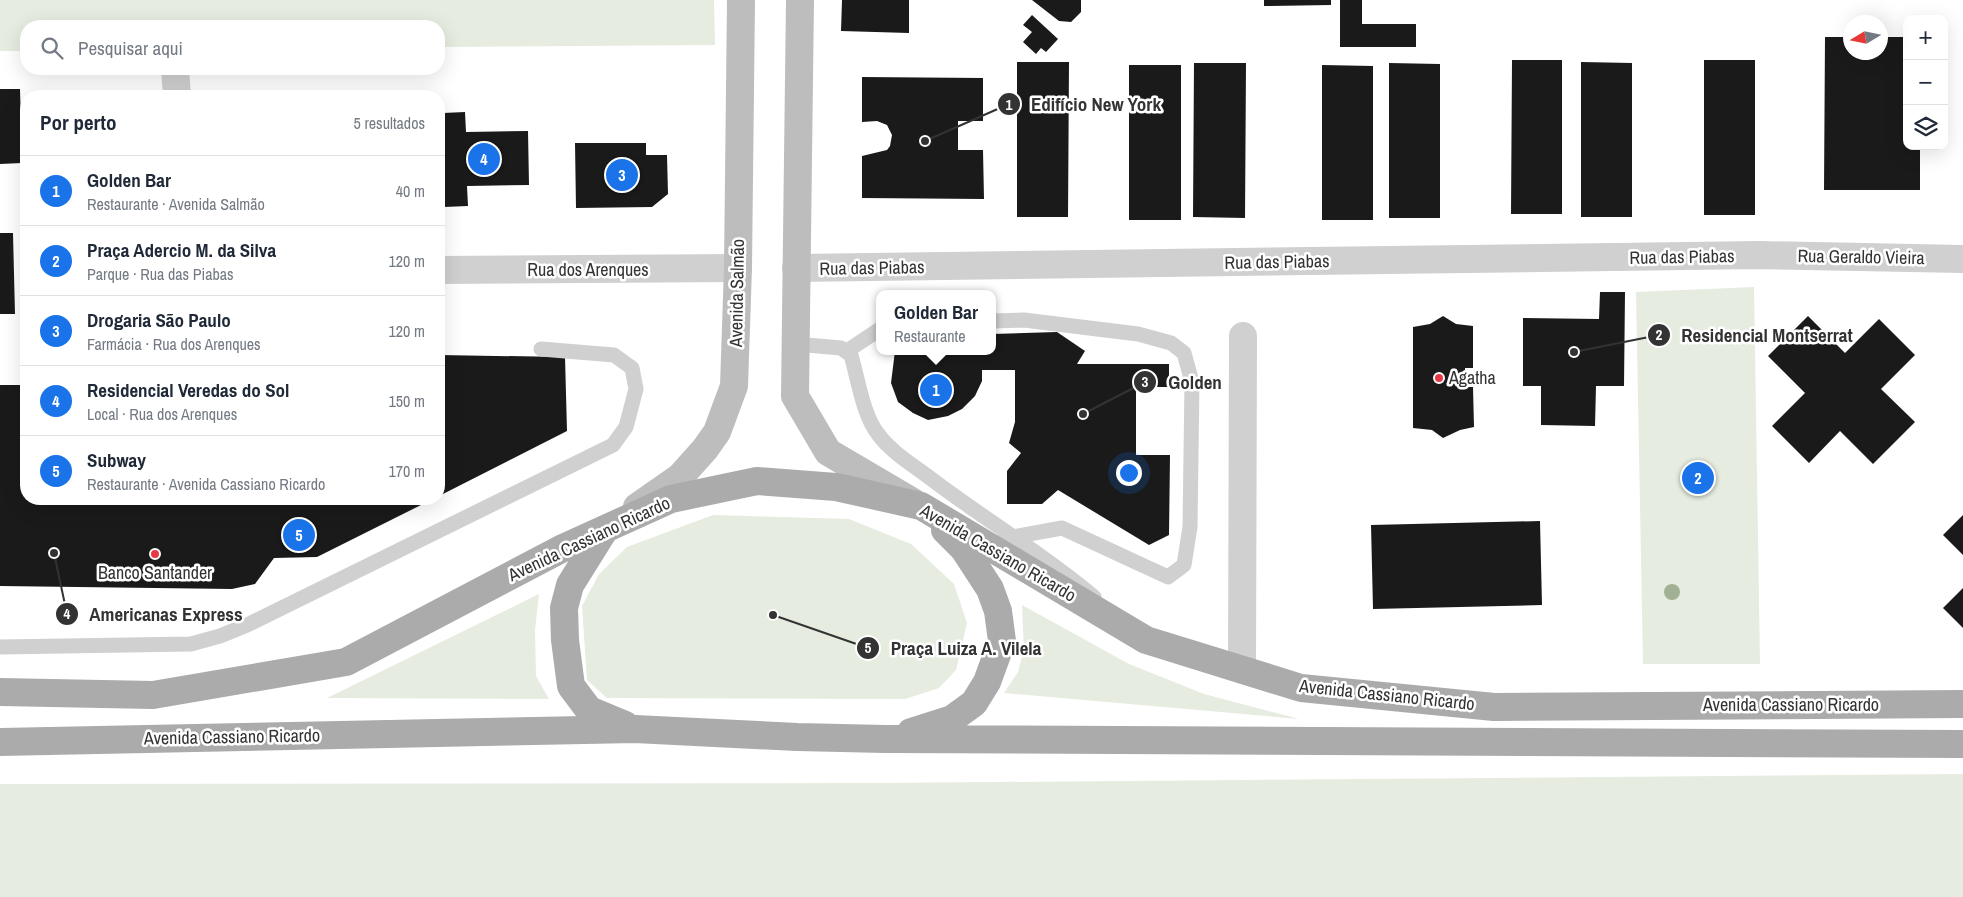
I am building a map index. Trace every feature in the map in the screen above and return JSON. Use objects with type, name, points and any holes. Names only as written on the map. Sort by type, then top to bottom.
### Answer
[{"type":"main road","name":"Avenida Cassiano Ricardo","points":[[0,692],[153,695],[346,662],[564,548],[671,499],[757,481],[836,487],[921,506],[1001,542],[1146,640],[1300,688],[1494,707],[1963,704]]},
{"type":"main road","points":[[885,739],[952,719],[974,703],[987,682],[1002,641],[998,611],[990,588],[964,549],[921,506]]},
{"type":"main road","points":[[605,529],[570,585],[564,608],[565,640],[571,686],[589,710],[635,729]]},
{"type":"main road","name":"Avenida Cassiano Ricardo","points":[[0,742],[635,729],[797,737],[885,739],[1963,744]]},
{"type":"street","name":"Avenida Salmão","points":[[605,529],[680,477],[705,449],[717,432],[734,386],[738,268],[741,0]]},
{"type":"street","points":[[800,0],[795,396],[828,452],[921,506]]},
{"type":"street","points":[[175,75],[177,90]]},
{"type":"street","name":"Rua das Piabas","points":[[796,268],[1759,256]]},
{"type":"street","name":"Rua Geraldo Vieira","points":[[1759,256],[1963,259]]},
{"type":"street","name":"Rua dos Arenques","points":[[445,270],[738,268]]},
{"type":"street","points":[[1242,670],[1243,336]]},
{"type":"lane","points":[[795,344],[841,348],[847,351],[851,355],[869,418],[877,434],[890,448],[964,504],[1001,542],[1062,528],[1168,577],[1184,565],[1190,527],[1192,382],[1184,353],[1172,343],[1138,334],[1024,320],[996,321]]},
{"type":"lane","points":[[847,351],[876,333]]},
{"type":"lane","points":[[0,647],[192,644],[220,636],[247,625],[612,445],[626,426],[636,389],[632,368],[614,355],[540,349]]},
{"type":"shaded area","points":[[0,0],[714,0],[715,45],[445,47],[445,20],[20,20],[20,51],[0,51]]},
{"type":"shaded area","points":[[1754,287],[1760,664],[1643,664],[1636,292]]},
{"type":"shaded area","points":[[713,515],[849,519],[911,544],[954,584],[967,623],[956,670],[939,688],[905,699],[607,698],[587,680],[582,606],[599,574],[627,547]]},
{"type":"shaded area","points":[[539,594],[535,630],[536,676],[549,699],[327,698]]},
{"type":"shaded area","points":[[1022,605],[1129,664],[1204,694],[1299,719],[1004,693],[1018,672],[1024,650]]},
{"type":"shaded area","points":[[1963,774],[1963,897],[0,897],[0,784],[882,783]]},
{"type":"building","points":[[842,0],[909,0],[909,33],[841,31]]},
{"type":"building","points":[[1032,0],[1081,0],[1081,12],[1071,22],[1059,21]]},
{"type":"building","points":[[1264,0],[1331,0],[1331,5],[1264,6]]},
{"type":"building","points":[[1340,0],[1362,0],[1362,24],[1416,24],[1416,47],[1340,47]]},
{"type":"building","points":[[1032,15],[1058,39],[1046,52],[1041,48],[1036,54],[1023,42],[1032,32],[1023,25]]},
{"type":"building","points":[[1825,37],[1843,37],[1843,60],[1888,60],[1888,37],[1903,37],[1903,150],[1920,150],[1920,190],[1824,190]]},
{"type":"building","points":[[1512,60],[1562,60],[1562,214],[1511,214]]},
{"type":"building","points":[[1704,60],[1755,60],[1755,215],[1704,215]]},
{"type":"building","points":[[1017,62],[1069,62],[1068,217],[1017,217]]},
{"type":"building","points":[[1581,62],[1632,63],[1632,217],[1581,217]]},
{"type":"building","points":[[1194,63],[1246,63],[1245,218],[1193,217]]},
{"type":"building","points":[[1389,63],[1440,64],[1440,218],[1389,218]]},
{"type":"building","points":[[1129,65],[1181,65],[1181,220],[1129,220]]},
{"type":"building","points":[[1322,65],[1373,66],[1373,220],[1322,220]]},
{"type":"building","points":[[862,77],[983,78],[983,121],[958,121],[958,150],[983,150],[984,199],[862,198],[862,156],[887,150],[890,146],[892,135],[887,125],[877,121],[862,122]]},
{"type":"building","points":[[0,89],[20,89],[20,163],[0,164]]},
{"type":"building","points":[[465,112],[466,132],[528,131],[529,185],[467,186],[468,206],[445,207],[445,113]]},
{"type":"building","points":[[575,143],[646,143],[646,155],[667,155],[668,194],[652,207],[576,208]]},
{"type":"building","points":[[0,233],[13,233],[15,314],[0,314]]},
{"type":"building","points":[[1600,292],[1625,292],[1624,386],[1596,386],[1595,426],[1541,425],[1541,386],[1523,386],[1523,318],[1599,319]]},
{"type":"building","name":"Agatha","points":[[1443,316],[1456,324],[1473,326],[1473,368],[1465,368],[1465,387],[1473,387],[1474,427],[1460,430],[1443,438],[1432,430],[1413,428],[1413,327],[1430,324]]},
{"type":"building","points":[[1808,316],[1845,353],[1879,319],[1915,355],[1881,389],[1915,422],[1873,464],[1840,431],[1809,463],[1772,426],[1805,393],[1768,356]]},
{"type":"building","points":[[1057,332],[1085,351],[1077,364],[1169,364],[1169,387],[1136,387],[1136,455],[1170,455],[1169,535],[1149,545],[1058,490],[1042,504],[1007,504],[1007,471],[1021,453],[1009,443],[1015,422],[1015,370],[982,370],[982,381],[975,396],[962,409],[948,416],[928,420],[913,413],[898,402],[891,383],[894,355],[996,355],[996,334]]},
{"type":"building","points":[[445,355],[565,357],[567,431],[445,493]]},
{"type":"building","points":[[0,385],[20,385],[20,505],[421,505],[317,557],[274,558],[255,584],[232,589],[0,586]]},
{"type":"building","points":[[1963,515],[1963,555],[1943,535]]},
{"type":"building","points":[[1540,521],[1542,605],[1373,609],[1371,525]]},
{"type":"building","points":[[1963,588],[1963,628],[1943,608]]},
{"type":"place","name":"Edifício New York","points":[[925,141]]},
{"type":"place","name":"Residencial Veredas do Sol","points":[[484,159]]},
{"type":"place","name":"Drogaria São Paulo","points":[[622,175]]},
{"type":"place","name":"Residencial Montserrat","points":[[1574,352]]},
{"type":"place","name":"Agatha","points":[[1439,378]]},
{"type":"place","name":"Golden Bar","points":[[936,390]]},
{"type":"place","name":"Golden","points":[[1083,414]]},
{"type":"place","name":"Praça Adercio M. da Silva","points":[[1698,478]]},
{"type":"place","name":"Subway","points":[[299,535]]},
{"type":"place","name":"Americanas Express","points":[[54,553]]},
{"type":"place","name":"Banco Santander","points":[[155,554]]},
{"type":"place","name":"Praça Luiza A. Vilela","points":[[773,615]]}]
